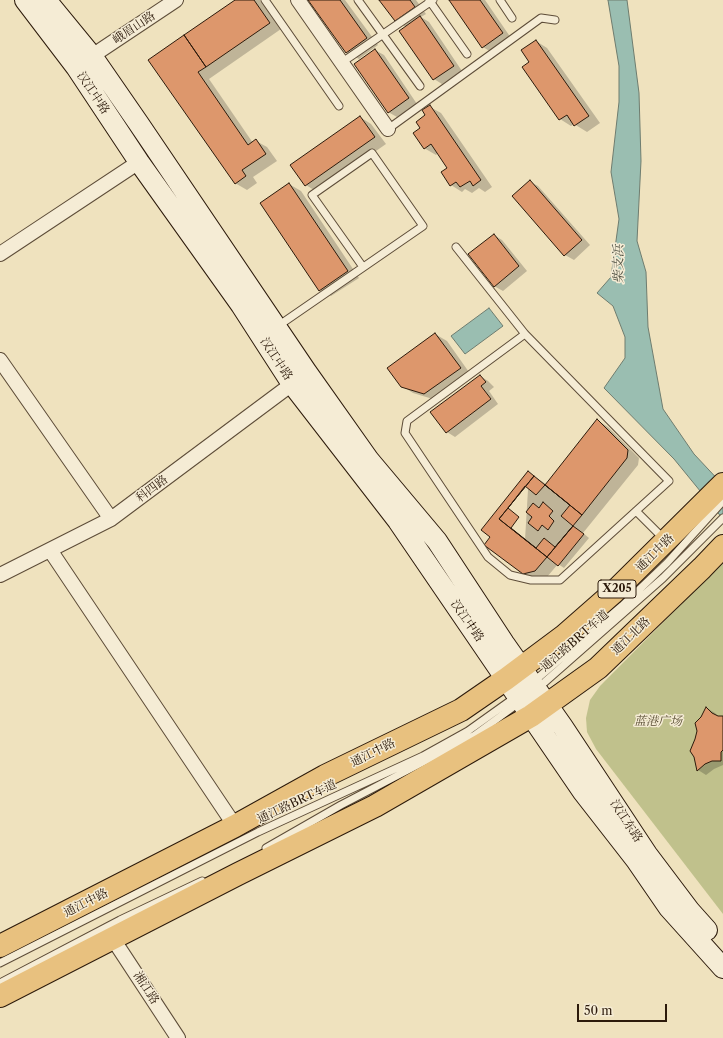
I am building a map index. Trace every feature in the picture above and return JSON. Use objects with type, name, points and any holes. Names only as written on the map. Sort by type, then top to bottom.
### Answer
[{"type":"main road","name":"汉江中路","points":[[25,0],[76,67],[139,162],[241,305],[292,384],[527,692]]},
{"type":"main road","name":"汉江中路","points":[[46,0],[92,56],[369,460],[437,541],[527,692]]},
{"type":"main road","name":"X205","points":[[714,505],[723,484]]},
{"type":"main road","name":"通江中路","points":[[0,996],[238,874],[375,806],[527,692],[565,635],[614,592],[667,541],[714,505]]},
{"type":"main road","name":"通江北路","points":[[527,692],[598,668],[723,546]]},
{"type":"main road","name":"通江中路","points":[[0,946],[235,826],[325,776],[461,710],[527,692]]},
{"type":"main road","name":"汉江东路","points":[[527,692],[690,911],[723,948]]},
{"type":"main road","name":"汉江东路","points":[[527,692],[583,792],[636,860],[669,908],[723,968]]},
{"type":"street","name":"峨眉山路","points":[[92,56],[176,0]]},
{"type":"street","points":[[298,0],[388,129]]},
{"type":"street","points":[[0,254],[139,162]]},
{"type":"street","points":[[0,360],[111,519]]},
{"type":"street","name":"科四路","points":[[0,575],[111,519],[292,384]]},
{"type":"street","points":[[50,550],[235,826]]},
{"type":"street","name":"湘江路","points":[[113,939],[178,1038]]},
{"type":"lane","points":[[265,0],[339,106]]},
{"type":"lane","points":[[358,0],[420,86]]},
{"type":"lane","points":[[500,0],[512,18]]},
{"type":"lane","points":[[341,63],[431,1],[467,54]]},
{"type":"lane","points":[[388,129],[541,18],[555,20]]},
{"type":"lane","points":[[277,327],[423,226],[372,153],[312,195],[363,267]]},
{"type":"lane","points":[[456,247],[525,334],[669,481],[560,580],[531,580],[510,575],[488,557],[405,433],[408,421],[525,334]]},
{"type":"lane","name":"通江路BRT车道","points":[[0,963],[258,832],[423,756],[468,731],[527,692],[622,606],[667,563],[714,505]]},
{"type":"lane","points":[[636,511],[667,541]]},
{"type":"lane","name":"通江路BRT车道","points":[[262,850],[341,805],[475,735],[663,578],[721,520]]},
{"type":"lane","points":[[113,939],[223,873]]},
{"type":"lane","points":[[0,982],[120,920],[209,877]]},
{"type":"green space","name":"蓝港广场","points":[[723,562],[723,914],[596,749],[587,732],[586,718],[590,700],[600,686]]},
{"type":"water","name":"柴支浜","points":[[608,0],[627,0],[639,93],[641,161],[637,241],[646,272],[648,327],[663,409],[694,454],[723,485],[723,519],[674,459],[604,388],[625,358],[625,337],[613,306],[597,293],[611,277],[619,219],[611,172],[619,102],[619,66]]},
{"type":"water","points":[[489,308],[503,326],[465,354],[451,336]]},
{"type":"building","points":[[235,0],[254,0],[270,23],[206,67],[184,35]]},
{"type":"building","points":[[308,0],[340,0],[367,38],[346,53]]},
{"type":"building","points":[[379,0],[410,0],[415,7],[395,21]]},
{"type":"building","points":[[449,0],[480,0],[503,33],[482,48]]},
{"type":"building","points":[[420,16],[454,66],[433,80],[399,31]]},
{"type":"building","points":[[184,35],[206,67],[198,72],[248,145],[256,139],[266,154],[242,170],[246,176],[235,184],[148,60]]},
{"type":"building","points":[[536,40],[589,116],[574,126],[567,115],[559,120],[522,67],[529,62],[521,50]]},
{"type":"building","points":[[375,49],[409,98],[388,113],[354,64]]},
{"type":"building","points":[[430,105],[481,180],[473,186],[470,181],[460,187],[456,182],[450,186],[441,172],[447,168],[431,144],[424,149],[413,133],[420,128],[416,122],[425,115],[422,110]]},
{"type":"building","points":[[360,116],[375,137],[305,186],[290,165]]},
{"type":"building","points":[[530,180],[582,240],[564,256],[512,196]]},
{"type":"building","points":[[289,183],[348,271],[319,291],[260,203]]},
{"type":"building","points":[[494,234],[519,266],[494,287],[468,254]]},
{"type":"building","points":[[435,333],[461,368],[424,394],[401,387],[387,368]]},
{"type":"building","points":[[480,375],[486,382],[481,386],[491,399],[446,433],[430,412]]},
{"type":"building","points":[[597,419],[628,450],[627,458],[582,515],[545,485]]},
{"type":"building","points":[[528,471],[534,476],[499,519],[547,557],[535,571],[523,574],[484,545],[490,537],[481,530]]},
{"type":"building","points":[[534,476],[582,515],[547,557],[499,519]]},
{"type":"building","points":[[545,485],[570,505],[561,516],[573,526],[555,547],[544,538],[536,548],[511,528],[519,517],[508,508],[525,486],[536,495]]},
{"type":"building","points":[[543,502],[553,511],[549,516],[554,521],[548,530],[542,525],[538,531],[528,523],[532,517],[526,512],[533,503],[539,508]]},
{"type":"building","points":[[573,526],[584,534],[558,566],[547,557]]},
{"type":"building","points":[[706,707],[712,713],[718,716],[723,716],[723,750],[721,752],[721,761],[712,761],[705,764],[697,771],[694,757],[690,751],[697,731],[695,723],[701,717]]}]
